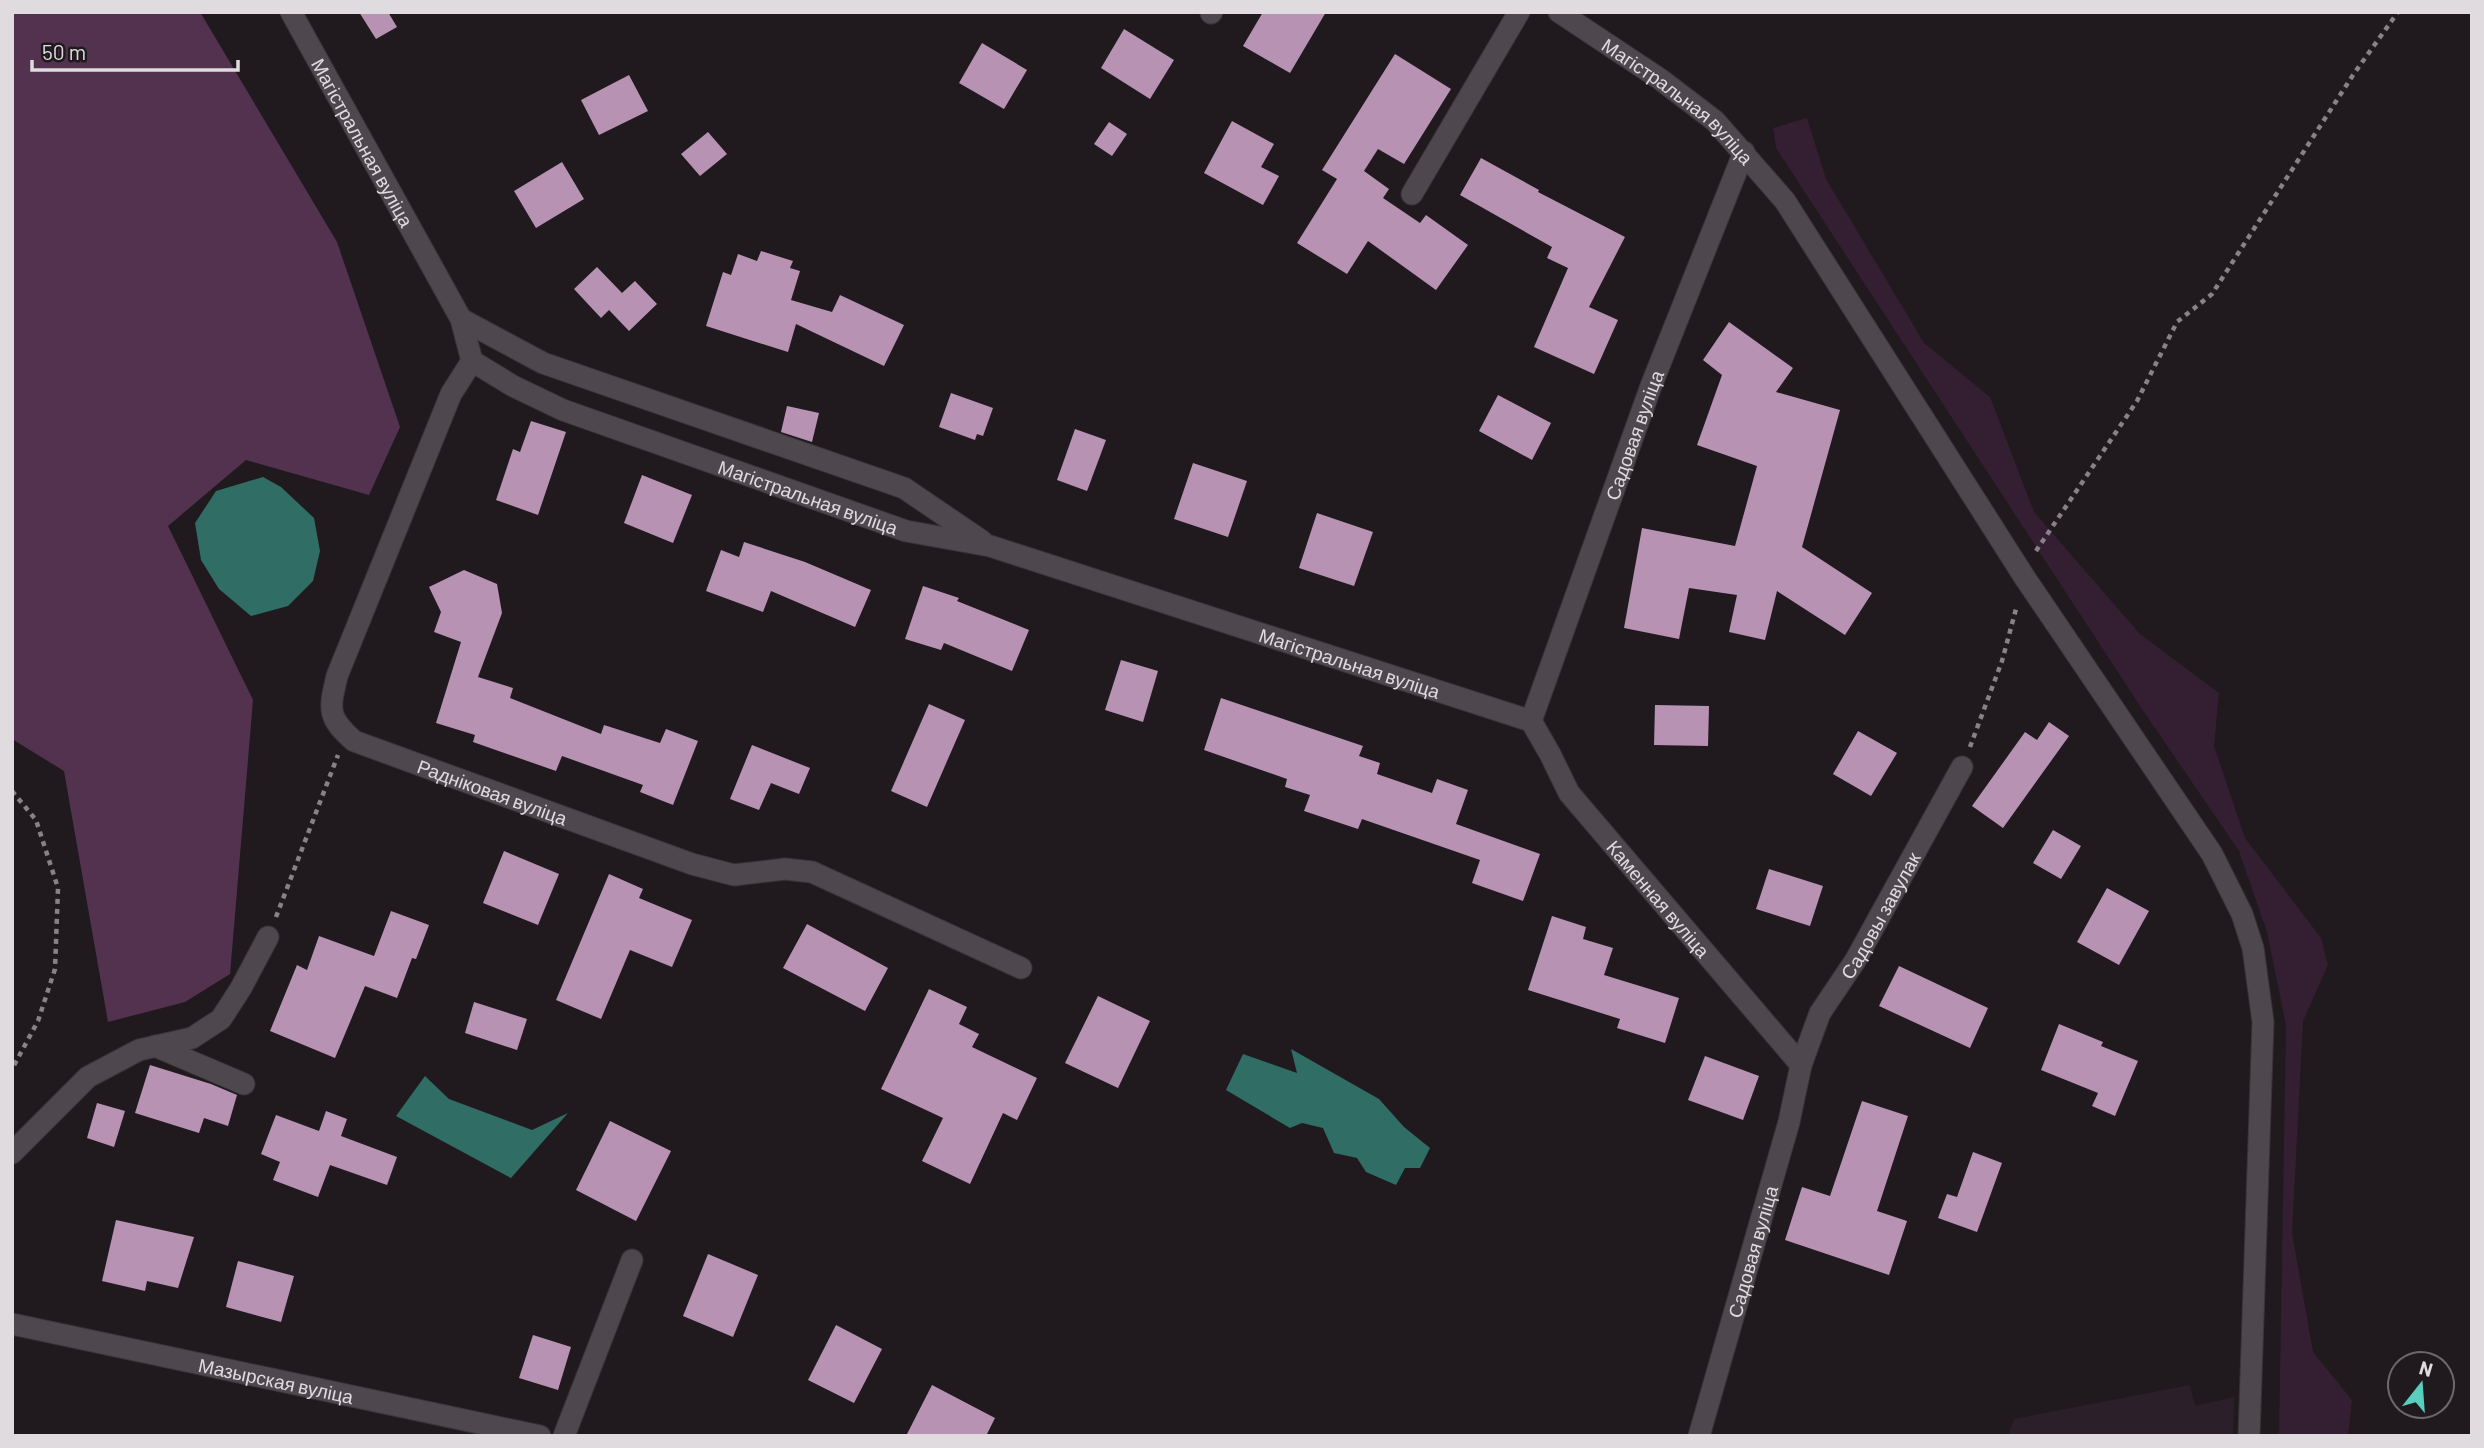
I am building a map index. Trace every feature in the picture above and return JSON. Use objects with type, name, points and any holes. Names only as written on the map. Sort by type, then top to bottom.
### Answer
[{"type":"street","name":"Магістральная вуліца","points":[[291,12],[461,319],[472,361],[513,386],[575,415],[906,531],[990,546],[1531,721]]},
{"type":"street","points":[[1412,194],[1519,12]]},
{"type":"street","name":"Магістральная вуліца","points":[[1559,12],[1660,79],[1715,121],[1785,201],[2025,578],[2211,854],[2242,914],[2253,948],[2263,1022],[2249,1436]]},
{"type":"street","name":"Садовая вуліца","points":[[1531,721],[1651,386],[1744,152]]},
{"type":"street","points":[[461,319],[543,363],[904,488],[990,546]]},
{"type":"street","points":[[346,734],[334,723],[329,707],[337,676],[451,394],[472,361]]},
{"type":"street","name":"Каменная вуліца","points":[[1531,721],[1569,793],[1801,1065]]},
{"type":"street","name":"Радніковая вуліца","points":[[346,734],[354,741],[692,864],[734,875],[785,869],[812,872],[1021,968]]},
{"type":"street","name":"Садовы завулак","points":[[1801,1065],[1820,1013],[1855,961],[1962,767]]},
{"type":"street","points":[[12,1153],[88,1077],[139,1050],[192,1038],[221,1019],[242,988],[268,937]]},
{"type":"street","points":[[155,1046],[244,1084]]},
{"type":"street","name":"Садовая вуліца","points":[[1699,1436],[1789,1122],[1801,1065]]},
{"type":"street","points":[[564,1436],[632,1260]]},
{"type":"street","name":"Мазырская вуліца","points":[[12,1324],[540,1436]]},
{"type":"path","points":[[1962,767],[2002,661],[2025,578],[2039,544],[2137,401],[2177,322],[2212,294],[2353,75],[2398,12]]},
{"type":"path","points":[[268,937],[346,734]]},
{"type":"path","points":[[12,790],[36,820],[58,888],[55,969],[38,1021],[12,1069]]},
{"type":"shaded area","points":[[12,12],[200,12],[337,242],[400,427],[369,495],[246,460],[168,526],[253,700],[230,974],[185,1002],[108,1022],[64,771],[12,739]]},
{"type":"shaded area","points":[[1807,118],[1826,179],[1924,343],[1990,397],[2034,512],[2140,634],[2219,693],[2214,746],[2245,838],[2321,938],[2328,965],[2303,1021],[2292,1233],[2313,1352],[2352,1400],[2348,1436],[2279,1436],[2286,1025],[2267,932],[2239,851],[2142,709],[1776,148],[1773,128]]},
{"type":"shaded area","points":[[263,477],[281,487],[314,518],[320,551],[313,581],[288,606],[251,616],[219,589],[201,560],[195,523],[216,491]]},
{"type":"shaded area","points":[[1291,1049],[1379,1099],[1404,1127],[1430,1148],[1420,1168],[1405,1168],[1396,1185],[1366,1172],[1357,1158],[1334,1153],[1323,1128],[1302,1123],[1290,1128],[1226,1090],[1243,1054],[1297,1073]]},
{"type":"shaded area","points":[[425,1076],[449,1099],[532,1130],[568,1113],[511,1178],[396,1116]]},
{"type":"shaded area","points":[[2190,1385],[2195,1406],[2234,1397],[2233,1436],[2008,1436],[2014,1419]]},
{"type":"building","points":[[359,12],[388,12],[397,27],[376,39]]},
{"type":"building","points":[[1263,12],[1326,12],[1290,73],[1243,46]]},
{"type":"building","points":[[1124,29],[1174,60],[1150,99],[1101,68]]},
{"type":"building","points":[[982,43],[1027,70],[1004,109],[959,83]]},
{"type":"building","points":[[1395,54],[1451,89],[1404,164],[1378,149],[1364,171],[1389,189],[1383,198],[1420,223],[1426,215],[1468,245],[1436,290],[1368,241],[1347,274],[1297,243],[1337,179],[1322,170]]},
{"type":"building","points":[[629,75],[648,111],[599,135],[581,100]]},
{"type":"building","points":[[1232,121],[1274,144],[1261,167],[1279,176],[1263,205],[1204,173]]},
{"type":"building","points":[[1109,122],[1127,134],[1112,156],[1094,144]]},
{"type":"building","points":[[708,132],[727,154],[700,176],[681,154]]},
{"type":"building","points":[[1481,158],[1539,190],[1538,192],[1625,237],[1589,307],[1618,320],[1594,374],[1534,347],[1568,268],[1547,258],[1552,247],[1460,195]]},
{"type":"building","points":[[562,162],[584,199],[536,228],[514,191]]},
{"type":"building","points":[[761,251],[793,261],[790,268],[800,271],[791,300],[832,312],[840,295],[904,325],[884,366],[796,324],[788,352],[706,326],[723,272],[731,275],[738,254],[757,261]]},
{"type":"building","points":[[597,267],[622,293],[635,281],[657,304],[629,331],[609,310],[601,318],[574,289]]},
{"type":"building","points":[[1729,322],[1793,368],[1776,392],[1840,410],[1802,547],[1872,593],[1845,635],[1777,591],[1765,640],[1729,632],[1737,595],[1689,588],[1679,639],[1624,628],[1642,528],[1735,546],[1757,466],[1697,445],[1722,375],[1703,360]]},
{"type":"building","points":[[951,393],[993,408],[983,436],[977,434],[975,440],[939,427]]},
{"type":"building","points":[[1498,395],[1551,423],[1532,460],[1479,431]]},
{"type":"building","points":[[787,406],[819,413],[812,442],[781,432]]},
{"type":"building","points":[[531,421],[566,432],[538,515],[496,500],[513,449],[520,452]]},
{"type":"building","points":[[1075,429],[1106,440],[1087,491],[1057,480]]},
{"type":"building","points":[[1193,463],[1247,481],[1228,537],[1174,519]]},
{"type":"building","points":[[642,475],[692,495],[673,543],[624,523]]},
{"type":"building","points":[[1317,513],[1373,532],[1354,586],[1299,568]]},
{"type":"building","points":[[744,542],[805,562],[871,590],[855,627],[771,591],[763,612],[706,591],[721,550],[739,557]]},
{"type":"building","points":[[464,570],[497,584],[502,613],[478,677],[513,688],[510,698],[601,734],[604,725],[660,743],[666,729],[698,741],[673,805],[640,792],[643,785],[562,756],[556,771],[473,742],[475,735],[436,723],[461,642],[434,632],[441,612],[429,587]]},
{"type":"building","points":[[923,586],[959,598],[957,601],[1029,630],[1012,671],[944,643],[941,650],[905,639]]},
{"type":"building","points":[[1121,660],[1158,671],[1143,722],[1105,710]]},
{"type":"building","points":[[1221,698],[1363,746],[1359,756],[1380,763],[1377,774],[1432,793],[1437,779],[1468,790],[1456,824],[1540,854],[1523,901],[1472,883],[1480,860],[1362,819],[1358,829],[1304,811],[1310,795],[1285,787],[1287,779],[1204,750]]},
{"type":"building","points":[[929,704],[965,720],[927,807],[891,791]]},
{"type":"building","points":[[1655,705],[1709,706],[1708,746],[1654,745]]},
{"type":"building","points":[[2049,722],[2069,736],[2003,828],[1972,806],[2025,732],[2037,740]]},
{"type":"building","points":[[1858,731],[1897,753],[1871,796],[1833,774]]},
{"type":"building","points":[[752,745],[810,768],[799,794],[771,783],[759,810],[730,799]]},
{"type":"building","points":[[2053,830],[2081,846],[2061,879],[2033,863]]},
{"type":"building","points":[[504,851],[559,874],[538,925],[483,903]]},
{"type":"building","points":[[1769,869],[1823,886],[1810,926],[1756,909]]},
{"type":"building","points":[[609,874],[643,889],[639,898],[692,920],[672,967],[630,950],[601,1019],[556,1000]]},
{"type":"building","points":[[2107,888],[2149,911],[2119,965],[2077,942]]},
{"type":"building","points":[[391,911],[429,925],[416,959],[412,958],[397,998],[365,986],[335,1058],[270,1031],[297,965],[307,970],[319,936],[374,956]]},
{"type":"building","points":[[1552,916],[1586,927],[1583,939],[1613,948],[1604,975],[1679,998],[1665,1043],[1617,1028],[1620,1019],[1528,990]]},
{"type":"building","points":[[807,924],[888,968],[865,1011],[783,968]]},
{"type":"building","points":[[1899,966],[1988,1008],[1970,1048],[1879,1006]]},
{"type":"building","points":[[929,989],[967,1007],[959,1024],[979,1034],[972,1047],[1037,1078],[1017,1120],[1003,1113],[970,1184],[922,1161],[943,1118],[881,1089]]},
{"type":"building","points":[[1098,996],[1150,1021],[1118,1088],[1065,1063]]},
{"type":"building","points":[[474,1002],[527,1019],[517,1050],[465,1033]]},
{"type":"building","points":[[2059,1024],[2103,1042],[2101,1046],[2138,1061],[2115,1116],[2092,1106],[2098,1093],[2041,1070]]},
{"type":"building","points":[[1705,1056],[1759,1076],[1743,1120],[1688,1100]]},
{"type":"building","points":[[150,1065],[237,1095],[228,1126],[204,1118],[199,1133],[135,1113]]},
{"type":"building","points":[[1862,1101],[1908,1116],[1877,1211],[1907,1221],[1889,1275],[1785,1240],[1802,1187],[1830,1196]]},
{"type":"building","points":[[97,1103],[125,1111],[114,1147],[87,1138]]},
{"type":"building","points":[[326,1111],[347,1119],[341,1136],[397,1157],[387,1185],[330,1165],[318,1197],[273,1180],[280,1162],[261,1154],[276,1115],[319,1131]]},
{"type":"building","points":[[610,1121],[671,1151],[636,1221],[576,1190]]},
{"type":"building","points":[[1973,1152],[2002,1163],[1977,1232],[1938,1218],[1947,1194],[1957,1197]]},
{"type":"building","points":[[116,1220],[194,1237],[178,1288],[147,1281],[145,1291],[102,1281]]},
{"type":"building","points":[[708,1254],[758,1275],[733,1337],[683,1316]]},
{"type":"building","points":[[238,1261],[294,1276],[281,1322],[226,1307]]},
{"type":"building","points":[[836,1325],[882,1349],[854,1403],[808,1380]]},
{"type":"building","points":[[533,1335],[571,1347],[558,1390],[519,1378]]},
{"type":"building","points":[[932,1385],[995,1418],[986,1436],[906,1436]]}]
